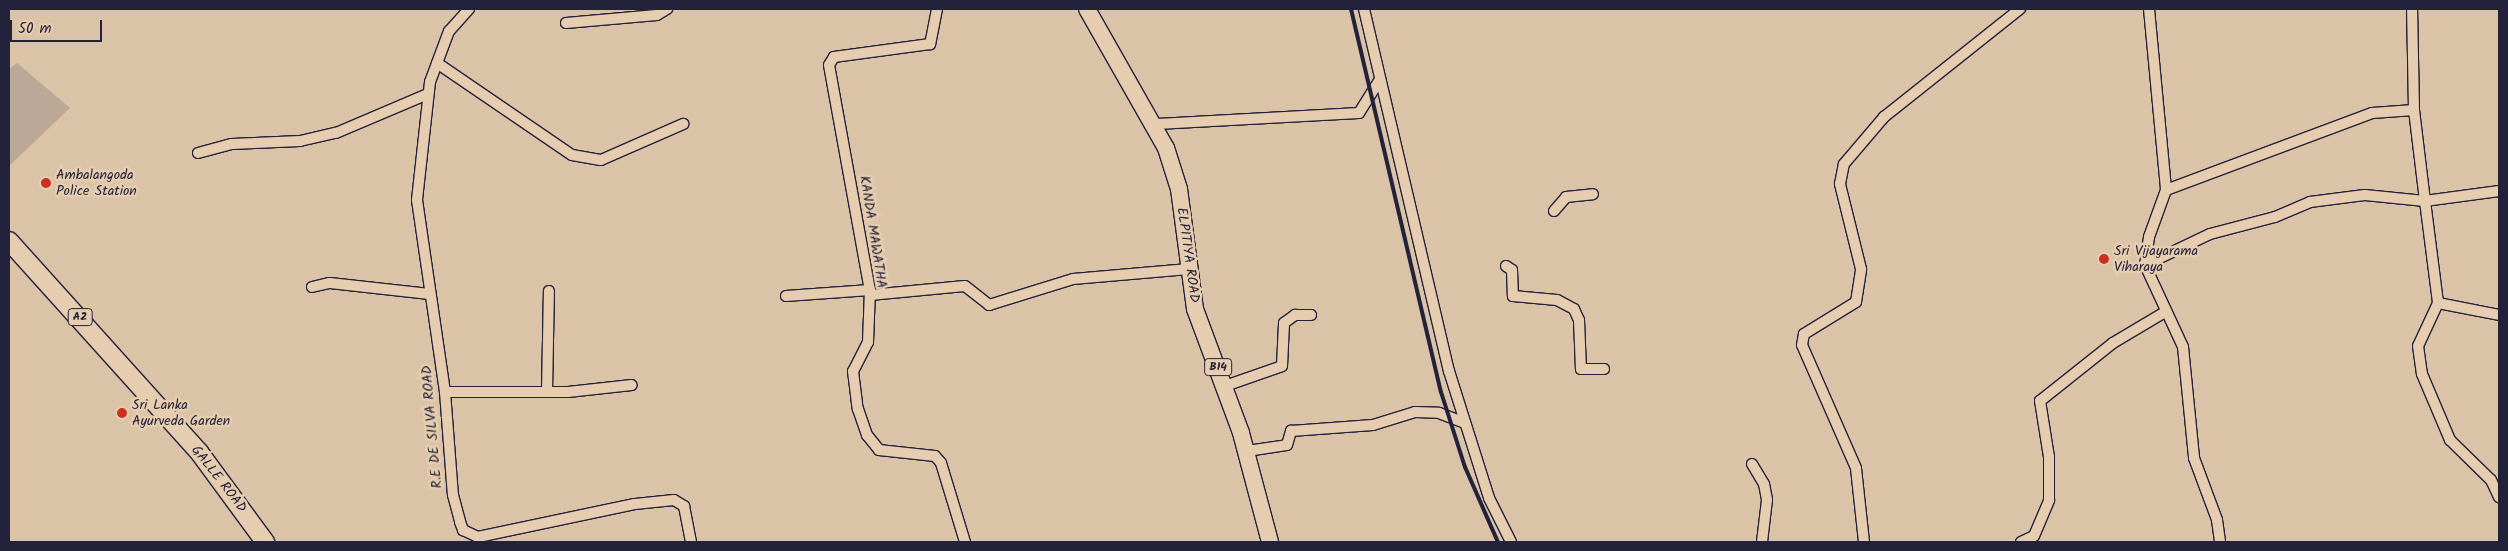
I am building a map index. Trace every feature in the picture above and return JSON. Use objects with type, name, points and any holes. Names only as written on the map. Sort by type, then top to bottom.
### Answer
[{"type":"highway","name":"GALLE ROAD","points":[[9,241],[199,452],[265,542]]},
{"type":"main road","name":"ELPITIYA ROAD","points":[[1088,9],[1157,124],[1179,190],[1195,309],[1225,386],[1247,452],[1270,542]]},
{"type":"street","name":"R.E DE SILVA ROAD","points":[[470,9],[449,31],[436,63],[428,94],[418,200],[429,294],[445,392],[453,495],[460,522],[469,534],[478,537],[561,522],[657,500],[684,506],[692,542]]},
{"type":"street","points":[[566,22],[657,15],[667,9]]},
{"type":"street","name":"KANDA MAWATHA","points":[[937,9],[930,44],[834,56],[829,65],[870,292],[868,342],[853,371],[867,435],[879,450],[935,456],[946,472],[965,542]]},
{"type":"street","points":[[1364,9],[1379,81],[1465,423],[1489,498],[1511,542]]},
{"type":"street","points":[[1864,542],[1856,468],[1802,345],[1804,334],[1856,302],[1861,262],[1840,184],[1844,164],[1884,117],[2020,9]]},
{"type":"street","points":[[2149,9],[2166,190],[2149,237],[2145,265],[2165,312],[2183,347],[2194,458],[2217,520],[2220,542]]},
{"type":"street","points":[[2412,9],[2414,110],[2438,303],[2418,346],[2422,374],[2450,440],[2492,480],[2499,497]]},
{"type":"street","points":[[436,63],[572,155],[601,160],[683,124]]},
{"type":"street","points":[[1157,124],[1359,113],[1379,81]]},
{"type":"street","points":[[198,154],[232,144],[300,141],[336,133],[428,94]]},
{"type":"street","points":[[2166,190],[2372,113],[2414,110]]},
{"type":"street","points":[[2145,265],[2210,234],[2276,217],[2310,202],[2365,195],[2425,201],[2499,191]]},
{"type":"street","points":[[1554,211],[1566,197],[1593,194]]},
{"type":"street","points":[[1506,266],[1512,270],[1514,296],[1557,300],[1574,309],[1579,320],[1581,369],[1604,369]]},
{"type":"street","points":[[786,296],[965,286],[990,305],[1073,279],[1189,269]]},
{"type":"street","points":[[312,287],[340,284],[429,294]]},
{"type":"street","points":[[547,392],[549,292]]},
{"type":"street","points":[[2438,303],[2499,315]]},
{"type":"street","points":[[2020,542],[2034,536],[2049,500],[2049,457],[2040,402],[2133,331],[2165,312]]},
{"type":"street","points":[[1225,386],[1282,366],[1284,323],[1295,315],[1312,316]]},
{"type":"street","points":[[445,392],[547,392],[632,385]]},
{"type":"street","points":[[1247,452],[1287,445],[1291,430],[1373,425],[1415,412],[1439,413],[1465,423]]},
{"type":"street","points":[[1752,464],[1764,484],[1766,500],[1762,542]]},
{"type":"shaded area","points":[[17,63],[70,108],[9,166],[9,69]]},
{"type":"railway","points":[[1351,9],[1441,392],[1465,467],[1498,542]]},
{"type":"place","name":"Ambalangoda Police Station","points":[[46,183]]},
{"type":"place","name":"Sri Vijayarama Viharaya","points":[[2104,259]]},
{"type":"place","name":"Sri Lanka Ayurveda Garden","points":[[122,413]]}]
